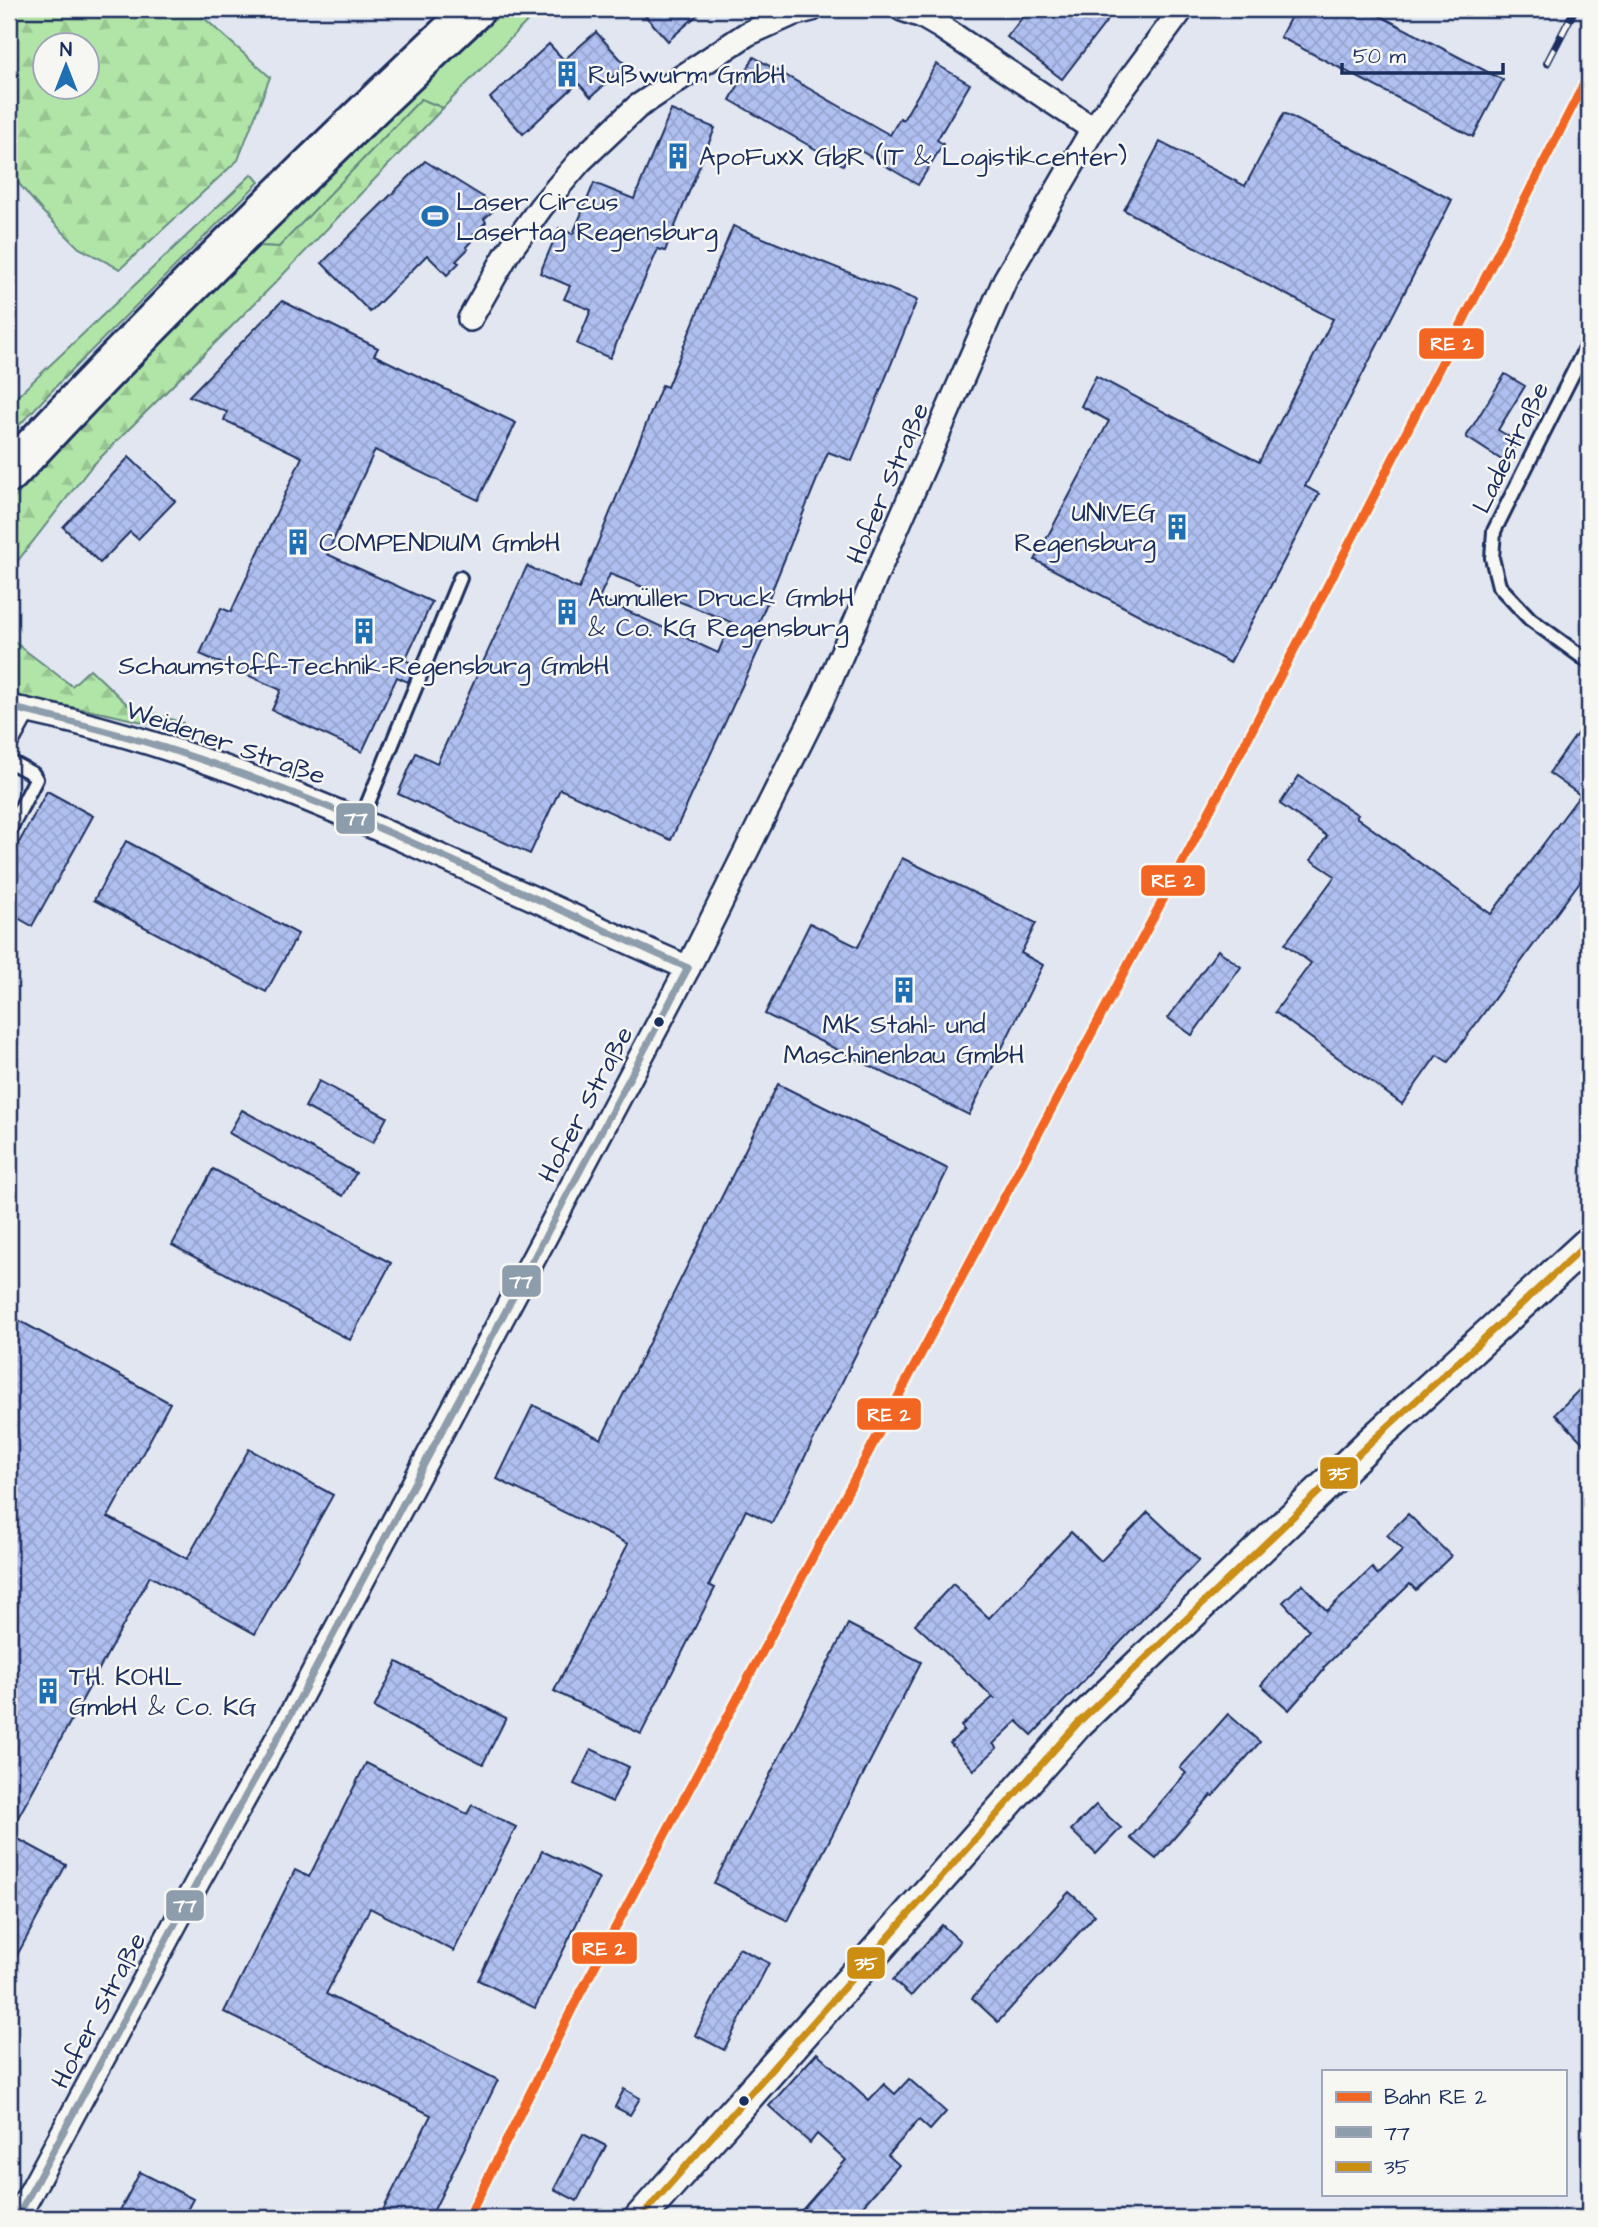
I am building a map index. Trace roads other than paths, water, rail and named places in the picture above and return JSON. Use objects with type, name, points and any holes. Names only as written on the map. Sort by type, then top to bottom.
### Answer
[{"type":"highway","points":[[9,473],[167,307],[333,142],[475,9]]},
{"type":"street","points":[[470,319],[508,254],[541,207],[580,162],[637,107],[747,34],[792,13],[812,9]]},
{"type":"street","points":[[902,9],[941,27],[1093,129]]},
{"type":"street","name":"Hofer Straße","points":[[17,2218],[295,1707],[688,968],[822,699],[1005,280],[1093,129],[1182,9]]},
{"type":"street","points":[[9,737],[16,708]]},
{"type":"street","name":"Weidener Straße","points":[[16,708],[194,755],[360,820],[688,968]]},
{"type":"street","points":[[640,2218],[1078,1723],[1371,1442],[1589,1242]]},
{"type":"lane","name":"Ladestraße","points":[[1589,341],[1494,531],[1492,558],[1499,586],[1530,619],[1589,662]]},
{"type":"lane","points":[[360,820],[460,578]]},
{"type":"lane","points":[[9,761],[36,779],[9,831]]},
{"type":"railway","points":[[1547,63],[1575,9]]},
{"type":"place","name":"Rußwurm GmbH","points":[[567,74]]},
{"type":"place","name":"ApoFuxX GbR (IT & Logistikcenter)","points":[[678,156]]},
{"type":"place","name":"Laser Circus Lasertag Regensburg","points":[[435,216]]},
{"type":"place","name":"UNIVEG Regensburg","points":[[1177,527]]},
{"type":"place","name":"COMPENDIUM GmbH","points":[[298,542]]},
{"type":"place","name":"Aumüller Druck GmbH & Co. KG Regensburg","points":[[567,612]]},
{"type":"place","name":"Schaumstoff-Technik-Regensburg GmbH","points":[[364,631]]},
{"type":"place","name":"MK Stahl- und Maschinenbau GmbH","points":[[904,990]]},
{"type":"place","name":"TH. KOHL GmbH & Co. KG","points":[[48,1691]]}]
